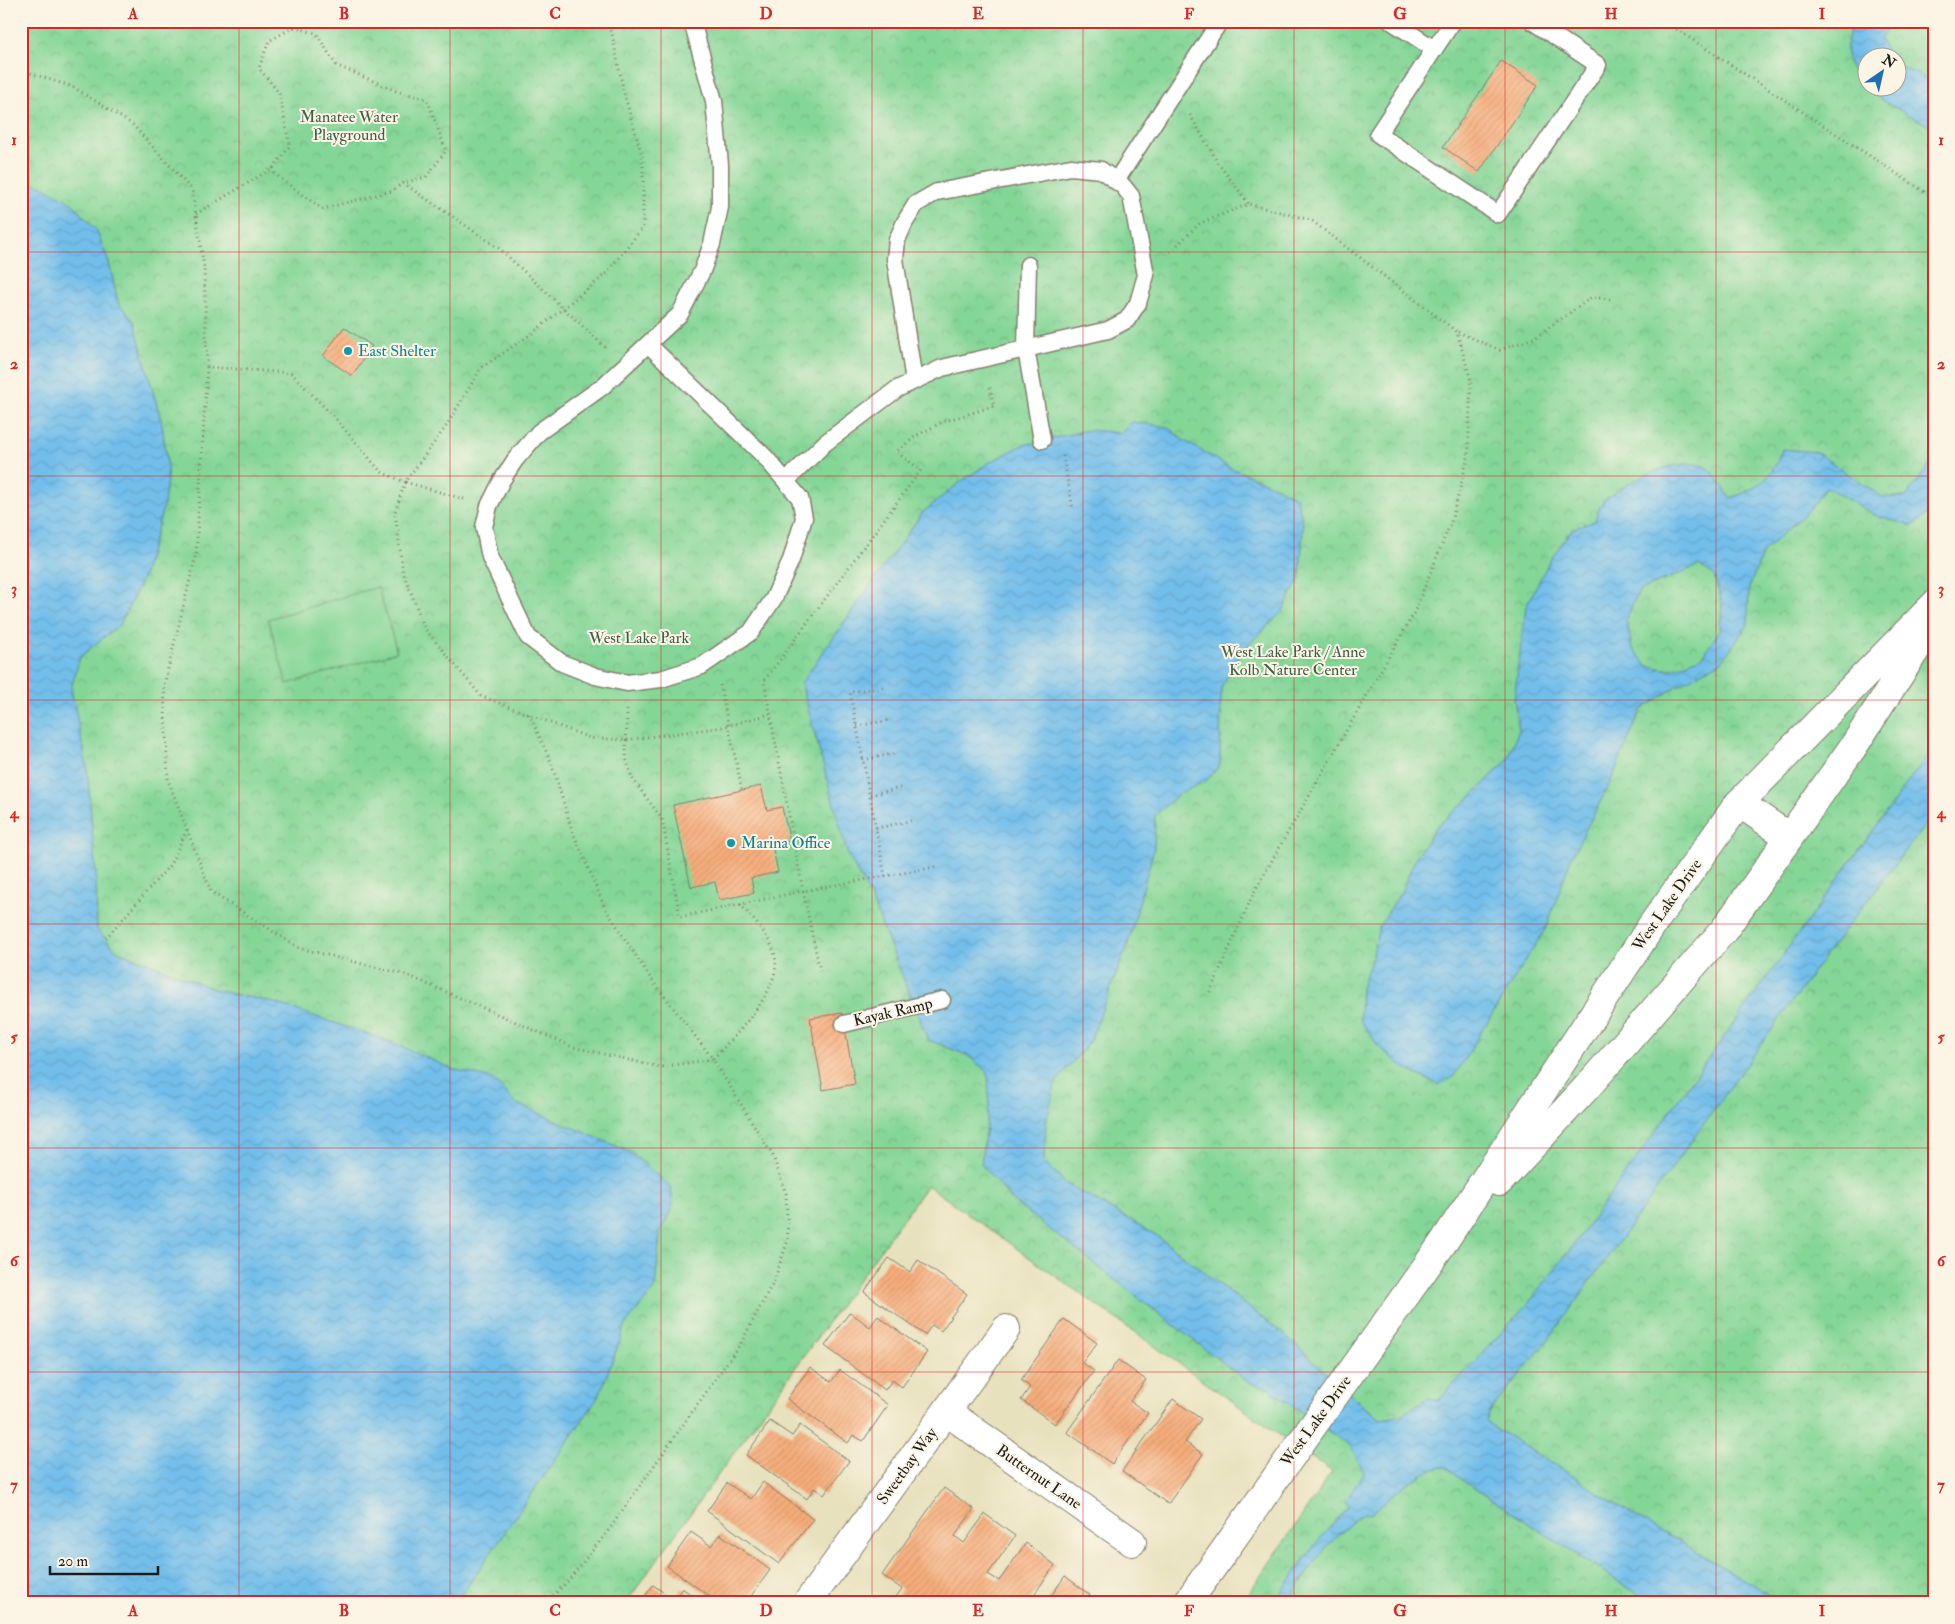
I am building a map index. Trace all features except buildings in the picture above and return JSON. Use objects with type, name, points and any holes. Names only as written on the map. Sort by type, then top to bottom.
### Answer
[{"type":"street","name":"West Lake Drive","points":[[1187,1603],[1445,1240],[1652,925],[1738,802],[1934,605]]},
{"type":"street","name":"West Lake Drive","points":[[1445,1240],[1678,984],[1724,930],[1855,744],[1934,622]]},
{"type":"street","points":[[1738,802],[1789,837]]},
{"type":"street","name":"Sweetbay Way","points":[[807,1603],[1006,1329]]},
{"type":"street","name":"Butternut Lane","points":[[947,1412],[1132,1542]]},
{"type":"lane","points":[[648,344],[762,453],[800,498],[804,518],[791,560],[774,598],[751,632],[702,666],[661,679],[627,683],[595,676],[562,663],[528,637],[490,557],[484,527],[489,506],[515,460],[538,432],[602,387],[680,314],[702,271],[712,244],[720,207],[720,165],[714,101],[692,21]]},
{"type":"lane","points":[[1116,181],[1220,21]]},
{"type":"lane","points":[[1391,21],[1434,49]]},
{"type":"lane","points":[[1452,21],[1378,134],[1498,214],[1598,65],[1532,21]]},
{"type":"lane","points":[[786,481],[825,443],[897,389],[942,368],[1108,330],[1127,320],[1138,303],[1146,275],[1131,196],[1116,181],[1101,170],[1071,167],[937,192],[916,204],[897,240],[895,259],[914,381]]},
{"type":"lane","points":[[1028,265],[1026,349],[1042,440]]},
{"type":"lane","name":"Kayak Ramp","points":[[844,1024],[942,1000]]},
{"type":"path","points":[[294,21],[294,27]]},
{"type":"path","points":[[404,482],[445,428],[481,368],[565,307],[605,275],[644,227],[643,159],[624,93],[612,34],[604,21]]},
{"type":"path","points":[[1664,21],[1934,198]]},
{"type":"path","points":[[196,214],[273,168],[290,146],[279,93],[259,68],[268,41],[294,27],[316,33],[336,65],[396,91],[428,99],[446,151],[426,177],[403,183],[392,191],[322,209],[275,174],[273,168]]},
{"type":"path","points":[[21,70],[73,87],[132,124],[192,190],[204,267],[207,367],[196,555],[164,685],[168,780],[211,892],[300,948],[407,975],[573,1047],[660,1066],[713,1059],[743,1026],[767,994],[777,967],[774,951],[765,934],[740,904]]},
{"type":"path","points":[[1183,78],[1186,109],[1218,163],[1249,204]]},
{"type":"path","points":[[403,183],[500,249],[565,307],[625,366]]},
{"type":"path","points":[[1146,275],[1200,223],[1249,204],[1311,220],[1457,332],[1500,350],[1534,338],[1592,297],[1610,299]]},
{"type":"path","points":[[1209,994],[1255,890],[1414,613],[1451,522],[1468,458],[1471,391],[1471,381],[1457,332]]},
{"type":"path","points":[[207,367],[291,373],[335,418],[381,472],[404,482],[489,506]]},
{"type":"path","points":[[820,971],[803,891],[764,680],[921,470],[896,452],[916,436],[942,422],[962,414],[994,406],[987,377],[1030,369]]},
{"type":"path","points":[[1063,453],[1074,509]]},
{"type":"path","points":[[715,657],[742,790]]},
{"type":"path","points":[[627,683],[626,758],[632,778],[662,819],[680,917],[936,866]]},
{"type":"path","points":[[883,687],[850,692],[885,876]]},
{"type":"path","points":[[529,714],[551,762],[572,830],[605,908],[651,979],[713,1059],[773,1156],[786,1194],[788,1240],[774,1281],[741,1343],[605,1535],[568,1581],[546,1603]]},
{"type":"path","points":[[857,726],[890,720]]},
{"type":"path","points":[[863,760],[897,753]]},
{"type":"path","points":[[870,795],[904,787]]},
{"type":"path","points":[[876,828],[911,821]]},
{"type":"path","points":[[106,938],[170,865],[187,830]]},
{"type":"green space","name":"West Lake Park / Anne Kolb Nature Center","points":[[21,21],[1934,21],[1934,1603],[1242,1603],[1332,1472],[927,1185],[626,1603],[21,1603]]},
{"type":"green space","points":[[378,587],[397,652],[287,684],[268,619]]},
{"type":"water","points":[[1855,21],[1893,21],[1880,39],[1885,48],[1858,48],[1858,78],[1848,61],[1847,46],[1850,30]]},
{"type":"water","points":[[1908,70],[1934,82],[1934,128],[1880,98],[1908,98]]},
{"type":"water","points":[[21,180],[43,186],[72,203],[97,231],[110,266],[118,303],[134,321],[162,424],[168,470],[164,505],[142,580],[120,624],[80,657],[71,689],[87,767],[96,876],[97,929],[116,950],[216,990],[275,1003],[394,1043],[452,1069],[493,1079],[515,1103],[630,1152],[671,1187],[673,1205],[660,1234],[655,1288],[626,1324],[599,1396],[456,1603],[21,1603]]},
{"type":"water","points":[[1132,422],[1168,427],[1183,440],[1229,467],[1279,488],[1297,498],[1303,525],[1300,578],[1282,612],[1240,653],[1221,688],[1220,765],[1206,781],[1179,794],[1155,815],[1154,848],[1128,944],[1090,1041],[1056,1082],[1046,1122],[1044,1161],[1065,1183],[1156,1235],[1286,1336],[1364,1407],[1381,1419],[1399,1416],[1428,1398],[1438,1401],[1527,1305],[1567,1254],[1934,746],[1934,814],[1827,953],[1548,1340],[1490,1411],[1486,1422],[1632,1514],[1784,1603],[1652,1603],[1463,1481],[1446,1467],[1435,1469],[1415,1478],[1371,1514],[1365,1513],[1353,1521],[1322,1554],[1287,1603],[1274,1603],[1317,1542],[1349,1506],[1345,1502],[1364,1472],[1351,1447],[1268,1388],[1249,1383],[1014,1202],[981,1164],[989,1104],[988,1072],[967,1055],[928,1040],[871,898],[847,853],[801,683],[922,513],[959,483],[990,462],[1023,445],[1089,430],[1121,433]]},
{"type":"water","points":[[1782,449],[1816,452],[1882,497],[1906,497],[1934,459],[1935,489],[1932,505],[1928,513],[1912,526],[1877,516],[1826,487],[1811,508],[1764,551],[1749,587],[1748,625],[1722,661],[1677,686],[1641,710],[1610,783],[1571,858],[1547,926],[1454,1076],[1439,1085],[1404,1068],[1379,1047],[1360,1020],[1361,988],[1372,957],[1379,927],[1402,890],[1416,857],[1436,827],[1473,795],[1508,759],[1519,730],[1514,699],[1526,606],[1550,560],[1572,529],[1595,521],[1602,503],[1635,480],[1664,468],[1692,464],[1703,466],[1715,475],[1730,498],[1764,481],[1779,459]],"holes":[[[1699,565],[1714,575],[1722,604],[1720,630],[1703,656],[1670,670],[1647,666],[1632,647],[1626,619],[1639,591]]]},
{"type":"place","name":"East Shelter","points":[[348,351]]},
{"type":"place","name":"Marina Office","points":[[731,843]]},
{"type":"park label","name":"Manatee Water Playground","points":[[349,126]]},
{"type":"park label","name":"West Lake Park","points":[[639,638]]}]
